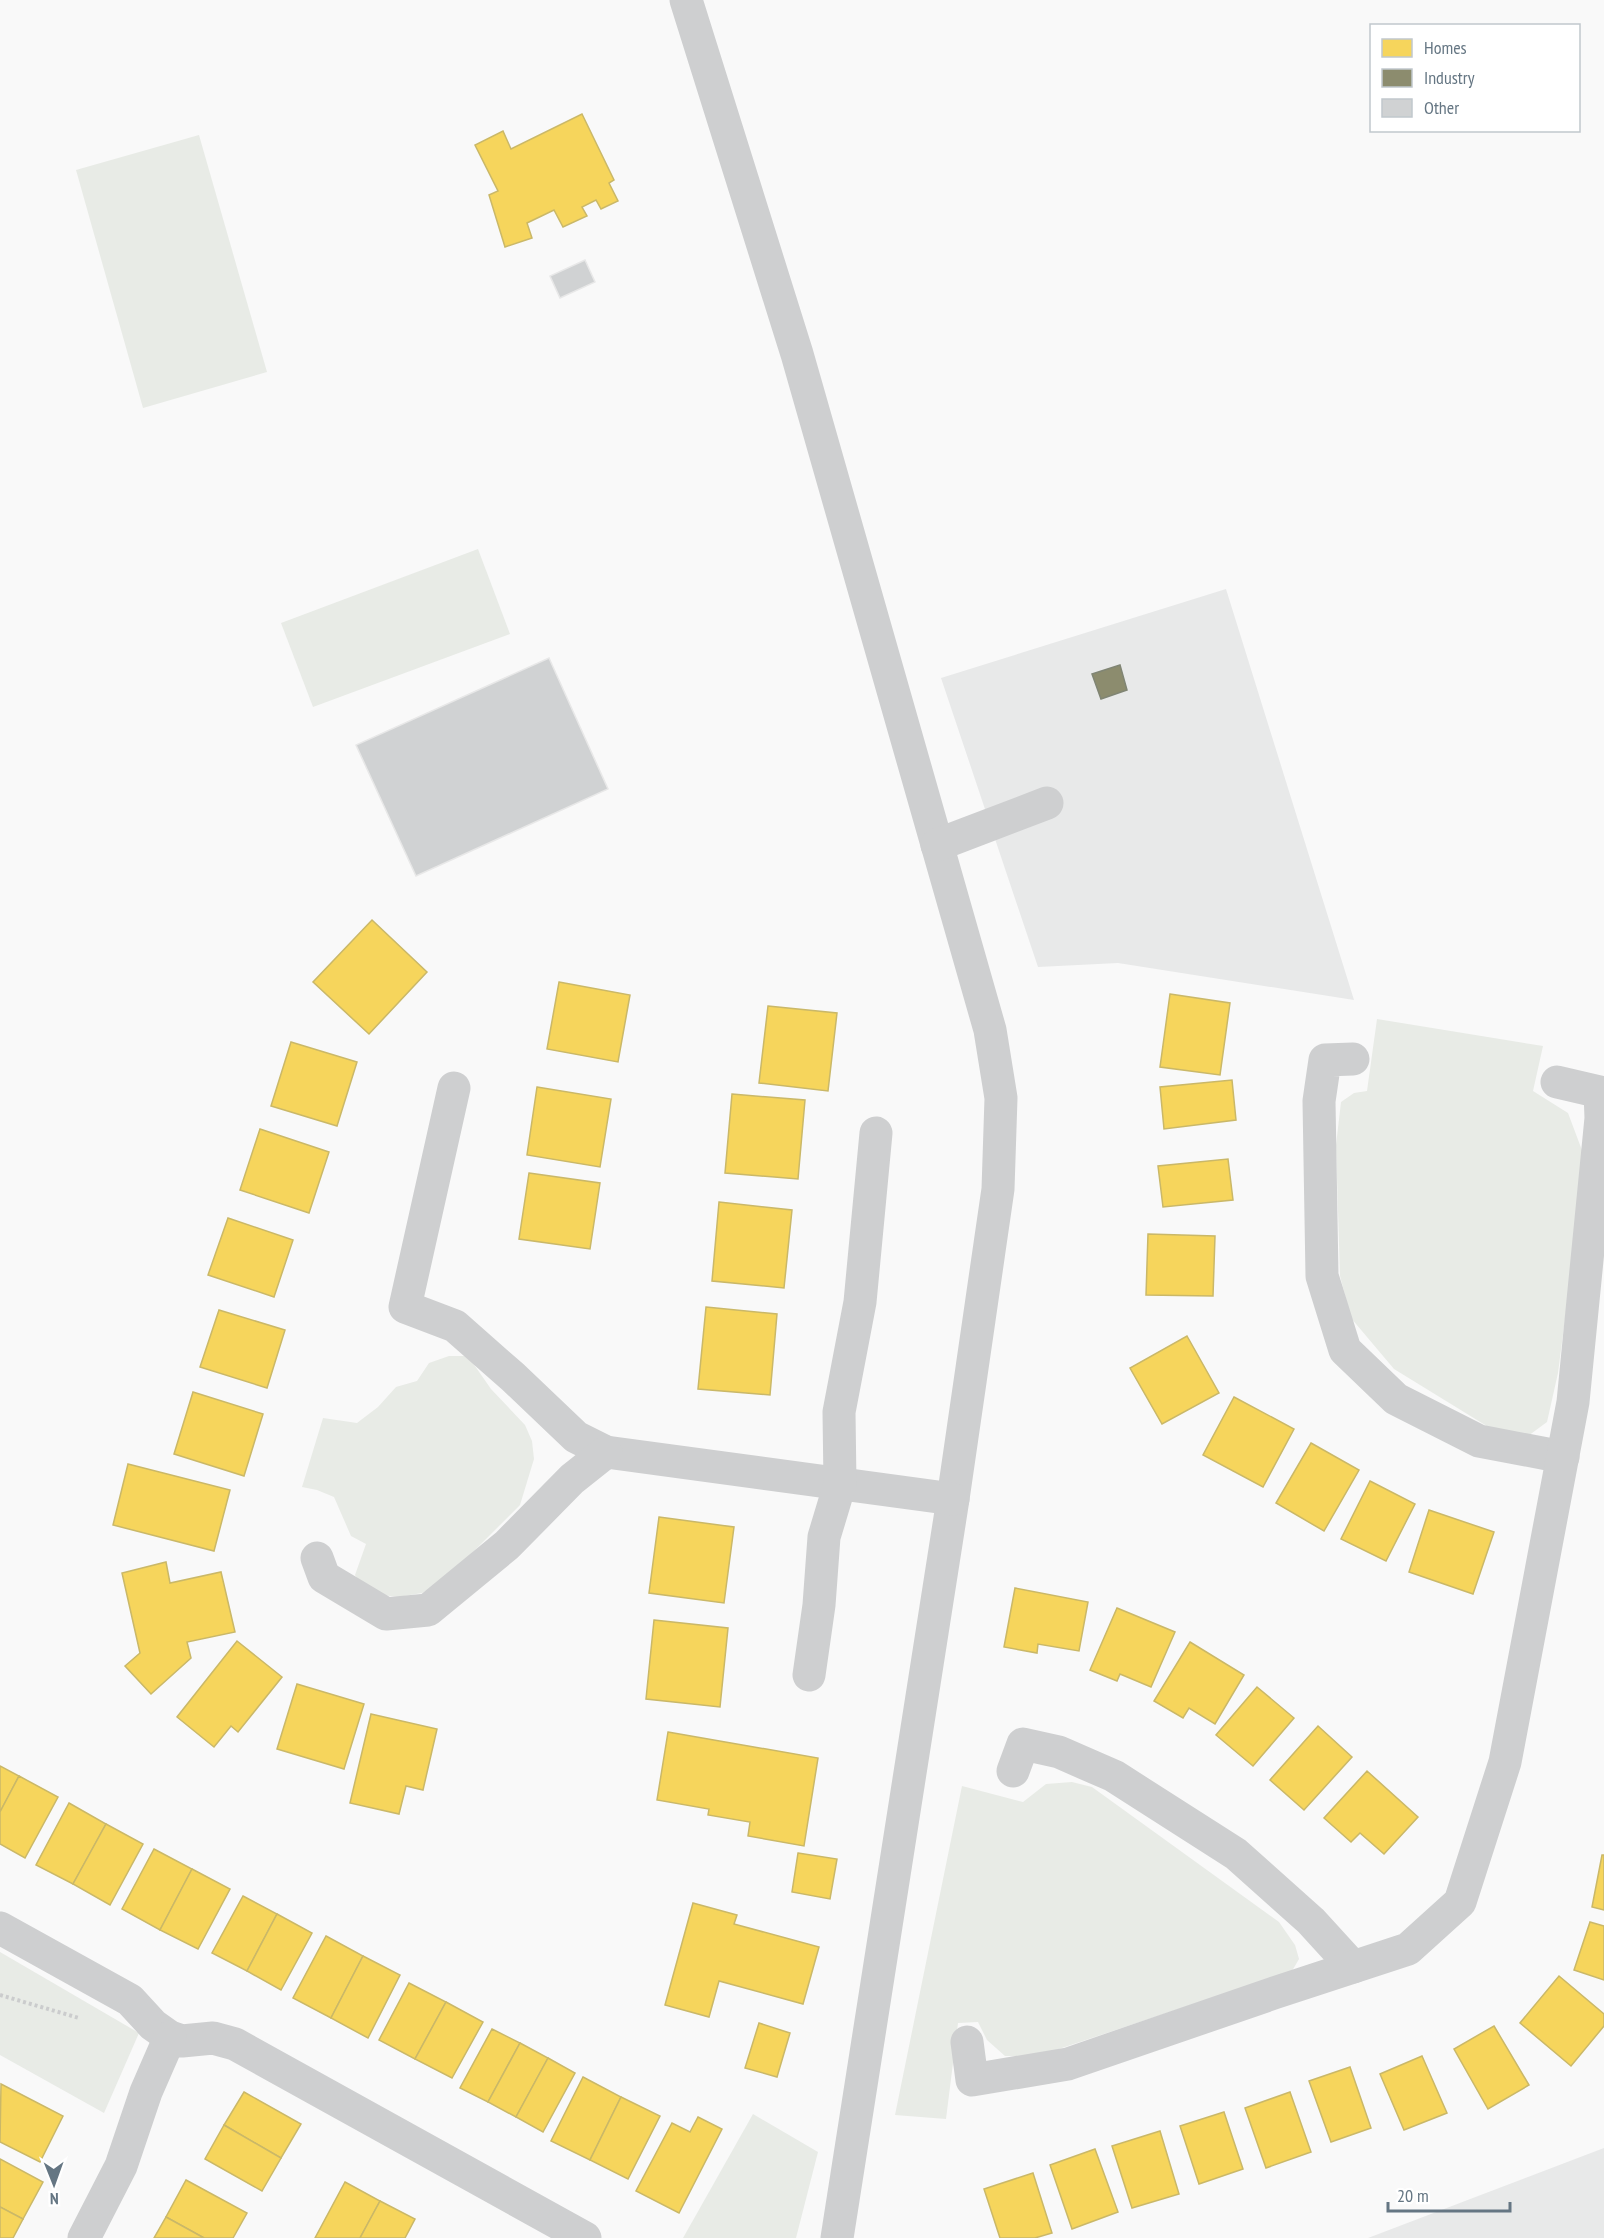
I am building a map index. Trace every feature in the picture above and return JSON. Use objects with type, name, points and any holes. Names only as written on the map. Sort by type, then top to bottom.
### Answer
[{"type":"street","points":[[686,0],[797,354],[990,1030],[1001,1098],[998,1189],[953,1499],[837,2238]]},
{"type":"street","points":[[937,845],[1047,803]]},
{"type":"street","points":[[1353,1059],[1324,1060],[1319,1101],[1322,1276],[1345,1350],[1396,1399],[1479,1441],[1563,1457]]},
{"type":"street","points":[[967,2042],[972,2080],[1068,2064],[1408,1949],[1460,1902],[1505,1762],[1594,1294],[1602,1118],[1600,1092],[1557,1082]]},
{"type":"street","points":[[454,1088],[405,1307],[455,1326],[576,1437],[606,1452],[953,1499]]},
{"type":"street","points":[[809,1675],[819,1605],[824,1537],[840,1484],[839,1412],[860,1302],[876,1133]]},
{"type":"street","points":[[317,1558],[324,1577],[386,1614],[428,1610],[507,1545],[572,1479],[606,1452]]},
{"type":"street","points":[[1013,1771],[1023,1744],[1059,1752],[1114,1776],[1236,1854],[1311,1921],[1353,1967]]},
{"type":"street","points":[[0,1928],[130,2000],[153,2025],[170,2037],[182,2041],[213,2038],[235,2044],[585,2238]]},
{"type":"street","points":[[84,2238],[121,2166],[146,2092],[170,2037]]},
{"type":"path","points":[[0,1995],[60,2011],[89,2022]]},
{"type":"shaded area","points":[[199,135],[267,372],[143,408],[76,170]]},
{"type":"shaded area","points":[[478,549],[510,634],[313,707],[281,623]]},
{"type":"shaded area","points":[[1226,589],[1354,1000],[1118,963],[1038,967],[941,678]]},
{"type":"shaded area","points":[[1377,1019],[1543,1046],[1533,1091],[1568,1113],[1583,1153],[1573,1257],[1558,1373],[1547,1422],[1528,1436],[1503,1436],[1394,1369],[1351,1318],[1340,1276],[1336,1145],[1341,1102],[1354,1093],[1367,1091]]},
{"type":"shaded area","points":[[449,1356],[468,1356],[491,1389],[525,1425],[532,1441],[534,1459],[520,1505],[445,1580],[422,1593],[398,1597],[374,1594],[364,1590],[355,1575],[366,1544],[351,1536],[334,1497],[302,1487],[323,1418],[357,1423],[378,1407],[396,1387],[417,1381],[429,1363]]},
{"type":"shaded area","points":[[1072,1782],[1092,1787],[1279,1922],[1295,1945],[1299,1959],[1292,1971],[1038,2056],[1005,2056],[987,2040],[978,2022],[958,2023],[946,2119],[895,2115],[962,1786],[1023,1802],[1046,1784]]},
{"type":"shaded area","points":[[0,1952],[139,2033],[104,2113],[0,2055]]},
{"type":"shaded area","points":[[753,2114],[818,2152],[796,2238],[683,2238]]},
{"type":"shaded area","points":[[1604,2148],[1604,2238],[1368,2238]]},
{"type":"building: Homes","points":[[582,114],[614,180],[609,183],[618,201],[601,209],[596,200],[582,207],[587,216],[563,227],[554,210],[527,223],[532,238],[505,247],[489,195],[498,191],[475,145],[503,131],[511,149]]},
{"type":"building: Homes","points":[[372,920],[427,972],[369,1034],[313,982]]},
{"type":"building: Homes","points":[[559,982],[630,995],[618,1062],[547,1049]]},
{"type":"building: Homes","points":[[1170,994],[1230,1003],[1220,1075],[1160,1067]]},
{"type":"building: Homes","points":[[768,1006],[837,1013],[828,1091],[759,1083]]},
{"type":"building: Homes","points":[[291,1042],[357,1062],[337,1126],[271,1106]]},
{"type":"building: Homes","points":[[1232,1080],[1236,1120],[1164,1129],[1160,1087]]},
{"type":"building: Homes","points":[[537,1087],[611,1099],[600,1167],[527,1155]]},
{"type":"building: Homes","points":[[732,1094],[805,1100],[798,1179],[725,1173]]},
{"type":"building: Homes","points":[[260,1129],[329,1152],[309,1213],[240,1190]]},
{"type":"building: Homes","points":[[1228,1159],[1233,1200],[1163,1207],[1158,1166]]},
{"type":"building: Homes","points":[[529,1173],[600,1183],[590,1249],[519,1239]]},
{"type":"building: Homes","points":[[719,1202],[792,1210],[784,1288],[712,1281]]},
{"type":"building: Homes","points":[[228,1218],[293,1240],[274,1297],[208,1275]]},
{"type":"building: Homes","points":[[1148,1234],[1215,1236],[1213,1296],[1146,1295]]},
{"type":"building: Homes","points":[[706,1307],[777,1314],[770,1395],[698,1389]]},
{"type":"building: Homes","points":[[219,1310],[285,1330],[267,1388],[200,1367]]},
{"type":"building: Homes","points":[[1187,1336],[1219,1393],[1162,1424],[1130,1368]]},
{"type":"building: Homes","points":[[193,1392],[263,1414],[244,1476],[174,1454]]},
{"type":"building: Homes","points":[[1234,1397],[1294,1429],[1263,1487],[1203,1455]]},
{"type":"building: Homes","points":[[1311,1443],[1359,1470],[1324,1531],[1276,1503]]},
{"type":"building: Homes","points":[[128,1464],[230,1490],[214,1551],[113,1525]]},
{"type":"building: Homes","points":[[1370,1481],[1415,1504],[1386,1561],[1341,1539]]},
{"type":"building: Homes","points":[[1429,1510],[1494,1532],[1473,1594],[1409,1572]]},
{"type":"building: Homes","points":[[659,1517],[734,1527],[724,1603],[649,1593]]},
{"type":"building: Homes","points":[[166,1562],[170,1583],[221,1572],[235,1632],[187,1642],[191,1658],[151,1694],[125,1666],[140,1653],[122,1573]]},
{"type":"building: Homes","points":[[1015,1588],[1088,1602],[1079,1651],[1038,1644],[1037,1653],[1004,1647]]},
{"type":"building: Homes","points":[[1117,1608],[1175,1632],[1151,1687],[1120,1674],[1117,1681],[1090,1670]]},
{"type":"building: Homes","points":[[654,1620],[728,1628],[720,1707],[646,1699]]},
{"type":"building: Homes","points":[[237,1641],[282,1677],[238,1732],[231,1726],[214,1747],[177,1717]]},
{"type":"building: Homes","points":[[1190,1642],[1244,1675],[1215,1724],[1189,1708],[1183,1718],[1154,1701]]},
{"type":"building: Homes","points":[[297,1684],[364,1704],[344,1769],[277,1749]]},
{"type":"building: Homes","points":[[1257,1687],[1294,1718],[1253,1766],[1216,1735]]},
{"type":"building: Homes","points":[[371,1714],[437,1729],[423,1790],[406,1786],[399,1814],[350,1803]]},
{"type":"building: Homes","points":[[1318,1726],[1352,1757],[1304,1810],[1270,1780]]},
{"type":"building: Homes","points":[[668,1732],[818,1758],[804,1846],[748,1836],[750,1822],[708,1815],[709,1809],[657,1800]]},
{"type":"building: Homes","points":[[0,1766],[19,1776],[0,1812]]},
{"type":"building: Homes","points":[[1367,1771],[1418,1817],[1384,1854],[1360,1833],[1351,1842],[1324,1818]]},
{"type":"building: Homes","points":[[19,1776],[58,1797],[25,1858],[0,1844],[0,1812]]},
{"type":"building: Homes","points":[[69,1803],[106,1824],[73,1884],[36,1865]]},
{"type":"building: Homes","points":[[106,1824],[143,1844],[110,1905],[73,1884]]},
{"type":"building: Homes","points":[[154,1849],[192,1869],[160,1930],[122,1909]]},
{"type":"building: Homes","points":[[798,1853],[837,1859],[830,1899],[792,1892]]},
{"type":"building: Homes","points":[[1602,1855],[1604,1855],[1604,1910],[1592,1907]]},
{"type":"building: Homes","points":[[192,1869],[230,1889],[198,1949],[160,1930]]},
{"type":"building: Homes","points":[[243,1896],[277,1914],[247,1971],[212,1953]]},
{"type":"building: Homes","points":[[693,1903],[737,1915],[734,1924],[819,1947],[803,2004],[719,1981],[709,2017],[665,2005]]},
{"type":"building: Homes","points":[[277,1914],[312,1933],[281,1990],[247,1971]]},
{"type":"building: Homes","points":[[1590,1922],[1604,1926],[1604,1980],[1574,1970]]},
{"type":"building: Homes","points":[[326,1936],[363,1956],[331,2018],[293,1998]]},
{"type":"building: Homes","points":[[363,1956],[400,1975],[368,2038],[331,2018]]},
{"type":"building: Homes","points":[[1559,1976],[1604,2014],[1604,2026],[1571,2066],[1520,2023]]},
{"type":"building: Homes","points":[[409,1983],[446,2002],[415,2059],[379,2040]]},
{"type":"building: Homes","points":[[446,2002],[483,2022],[452,2078],[415,2059]]},
{"type":"building: Homes","points":[[759,2023],[790,2033],[777,2077],[745,2068]]},
{"type":"building: Homes","points":[[1494,2026],[1529,2085],[1488,2109],[1454,2049]]},
{"type":"building: Homes","points":[[492,2029],[520,2043],[488,2102],[460,2088]]},
{"type":"building: Homes","points":[[520,2043],[548,2058],[516,2117],[488,2102]]},
{"type":"building: Homes","points":[[1422,2056],[1447,2113],[1404,2130],[1380,2074]]},
{"type":"building: Homes","points":[[548,2058],[575,2073],[543,2132],[516,2117]]},
{"type":"building: Homes","points":[[1350,2067],[1371,2128],[1331,2142],[1309,2081]]},
{"type":"building: Homes","points":[[583,2077],[621,2097],[590,2160],[551,2141]]},
{"type":"building: Homes","points":[[1,2084],[63,2116],[40,2162],[0,2142]]},
{"type":"building: Homes","points":[[244,2092],[301,2124],[281,2158],[224,2125]]},
{"type":"building: Homes","points":[[1290,2092],[1311,2152],[1266,2168],[1245,2108]]},
{"type":"building: Homes","points":[[621,2097],[660,2116],[628,2179],[590,2160]]},
{"type":"building: Homes","points":[[1224,2112],[1243,2169],[1199,2184],[1180,2126]]},
{"type":"building: Homes","points":[[698,2117],[722,2129],[679,2213],[636,2191],[672,2123],[690,2132]]},
{"type":"building: Homes","points":[[224,2125],[281,2158],[262,2191],[205,2159]]},
{"type":"building: Homes","points":[[1160,2131],[1179,2194],[1132,2208],[1112,2146]]},
{"type":"building: Homes","points":[[1095,2149],[1118,2212],[1072,2229],[1050,2165]]},
{"type":"building: Homes","points":[[0,2159],[43,2182],[23,2219],[0,2207]]},
{"type":"building: Homes","points":[[1033,2173],[1052,2233],[1035,2238],[1000,2238],[984,2189]]},
{"type":"building: Homes","points":[[186,2180],[247,2213],[233,2238],[204,2238],[166,2217]]},
{"type":"building: Homes","points":[[345,2182],[380,2201],[360,2238],[315,2238]]},
{"type":"building: Homes","points":[[380,2201],[415,2219],[405,2238],[360,2238]]},
{"type":"building: Homes","points":[[0,2207],[23,2219],[13,2238],[0,2238]]},
{"type":"building: Homes","points":[[166,2217],[204,2238],[154,2238]]},
{"type":"building: Industry","points":[[1120,665],[1127,690],[1101,699],[1092,674]]},
{"type":"building: Other","points":[[585,260],[595,282],[560,298],[550,276]]},
{"type":"building: Other","points":[[549,658],[608,789],[416,876],[356,745]]}]
